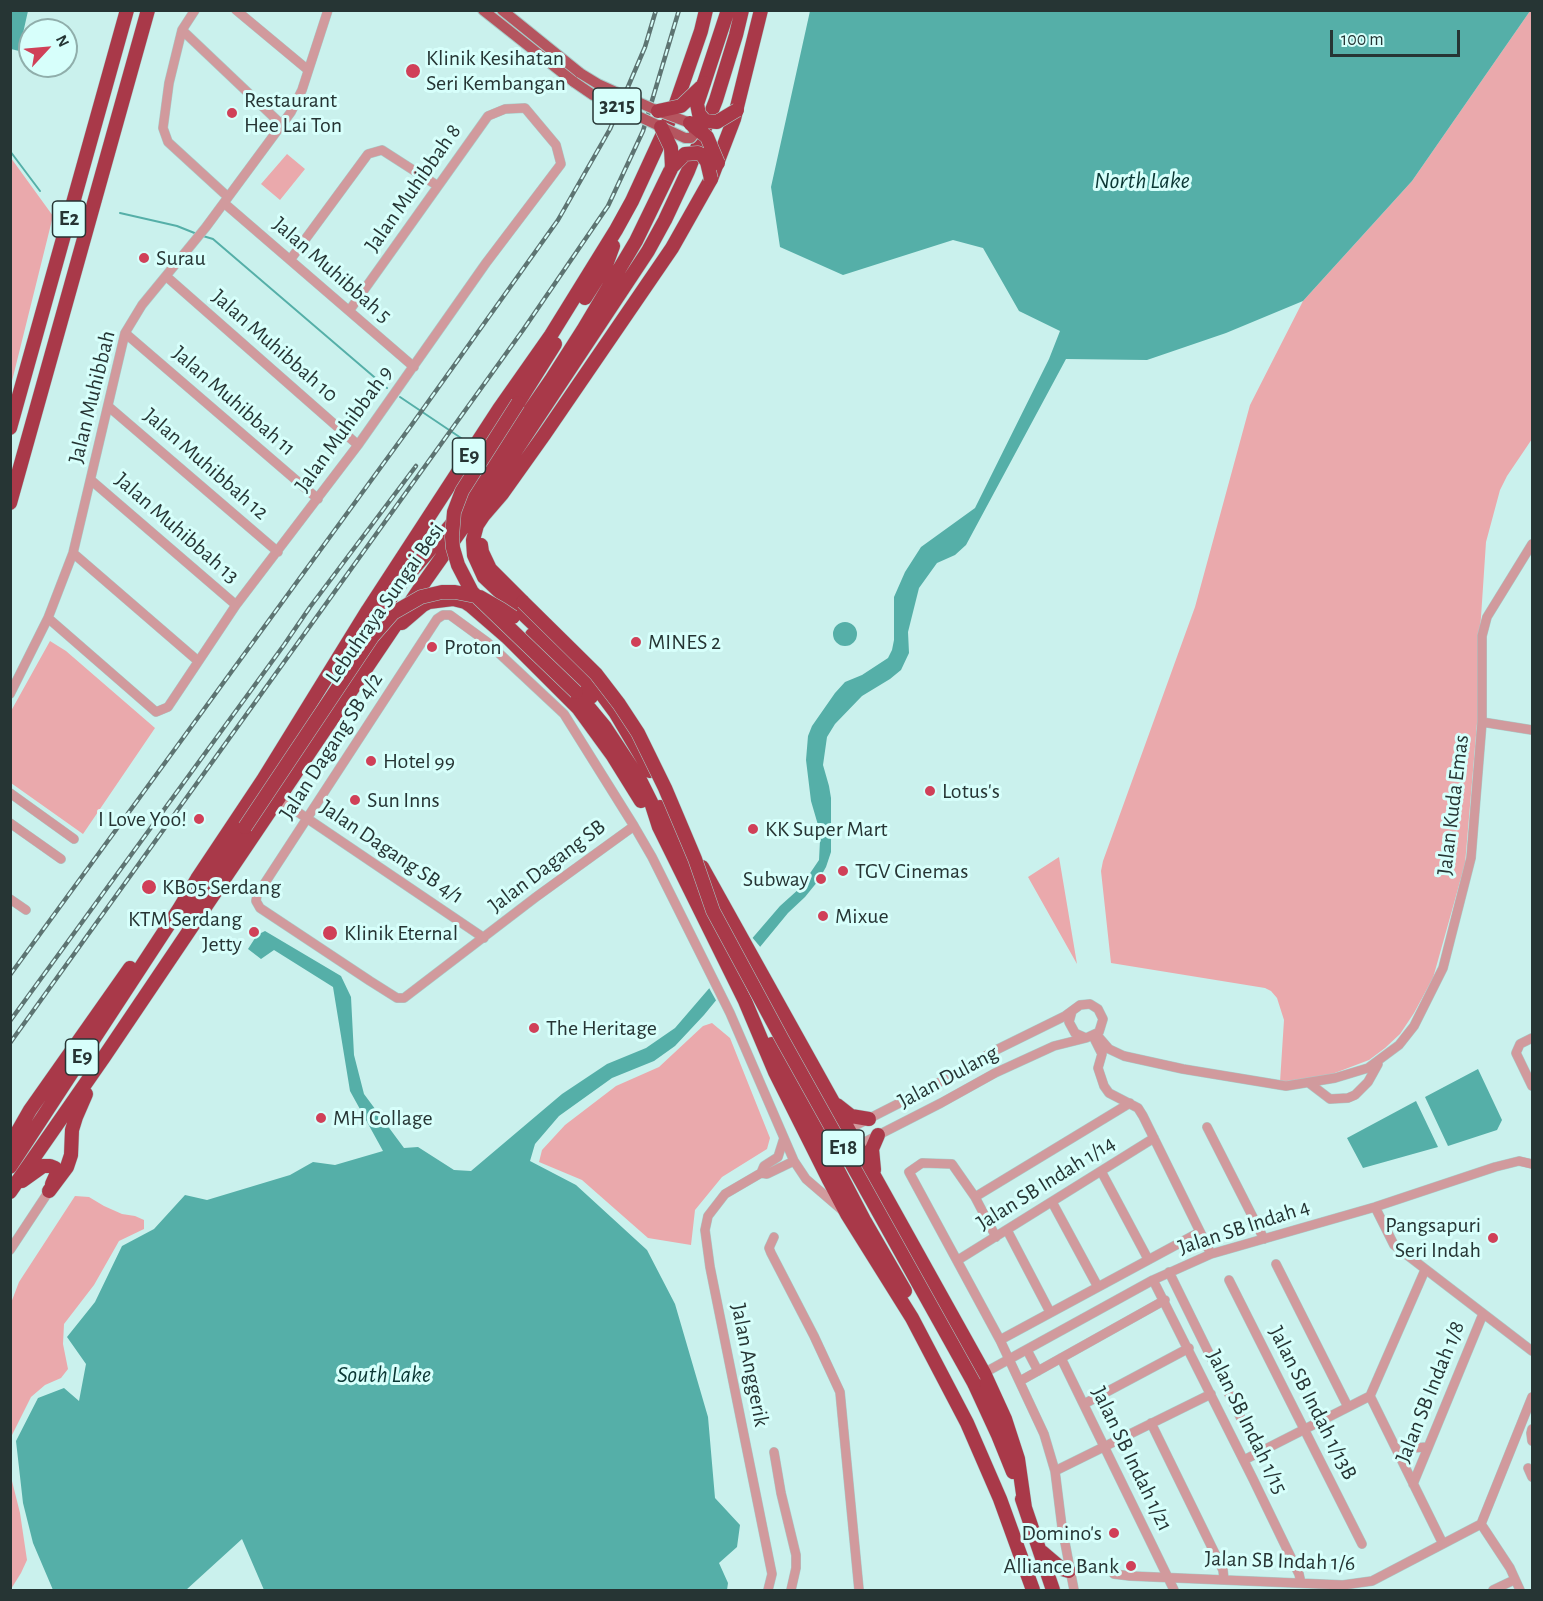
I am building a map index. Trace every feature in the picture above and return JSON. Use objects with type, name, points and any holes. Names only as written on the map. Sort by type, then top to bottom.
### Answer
[{"type":"highway","name":"E2","points":[[10,428],[127,10]]},
{"type":"highway","name":"E2","points":[[10,503],[147,10]]},
{"type":"highway","name":"Lebuhraya Sungai Besi","points":[[10,1167],[324,684],[368,610],[550,335],[616,230],[673,112],[706,10]]},
{"type":"highway","points":[[728,10],[697,104],[699,114],[705,121],[717,122],[737,110]]},
{"type":"highway","name":"Lebuhraya Sungai Besi","points":[[12,1190],[277,798],[548,404],[631,278],[665,220],[688,171],[716,100],[742,10]]},
{"type":"highway","points":[[761,10],[737,110],[711,179],[658,269],[502,494],[483,516],[474,533],[472,547],[479,570],[491,585],[580,668],[615,712],[638,748],[736,931],[984,1372],[1005,1419],[1015,1451],[1022,1477],[1025,1508]]},
{"type":"highway","points":[[658,111],[671,110],[685,104],[704,83]]},
{"type":"highway","points":[[690,123],[707,137],[718,163]]},
{"type":"highway","points":[[661,127],[671,148],[672,167]]},
{"type":"highway","points":[[324,684],[343,667],[381,609],[451,525],[551,380],[636,241],[672,167],[685,154],[698,153],[707,162],[711,179]]},
{"type":"highway","points":[[616,230],[606,265],[462,491],[454,512],[452,537],[458,565],[472,592],[576,692],[605,727],[625,756],[651,802],[659,827]]},
{"type":"highway","points":[[518,403],[529,395],[583,320],[592,313]]},
{"type":"highway","points":[[548,404],[589,362],[596,358]]},
{"type":"highway","points":[[502,494],[483,531],[481,545],[485,560],[498,579],[588,665],[628,717],[665,788],[707,888],[713,910]]},
{"type":"highway","points":[[154,947],[170,937],[386,620],[400,607],[429,594],[455,592],[471,594],[490,602],[513,617],[577,680],[608,717],[648,783],[713,910]]},
{"type":"highway","points":[[386,639],[429,602],[453,599],[465,602],[508,638],[578,708],[613,756],[659,827]]},
{"type":"highway","name":"E18","points":[[659,827],[745,1001],[775,1072],[847,1214],[926,1344],[967,1423],[1000,1499],[1034,1590]]},
{"type":"highway","points":[[10,1145],[30,1110],[163,922],[179,909]]},
{"type":"highway","name":"E18","points":[[713,910],[782,1039],[974,1383],[998,1435],[1053,1590]]},
{"type":"highway","points":[[745,1001],[755,1013],[845,1183],[949,1367],[974,1419],[994,1473],[1000,1499]]},
{"type":"highway","points":[[49,1191],[67,1167],[76,1117],[99,1064]]},
{"type":"highway","points":[[805,1107],[814,1117],[826,1115],[831,1108],[828,1094]]},
{"type":"highway","points":[[828,1094],[846,1113],[857,1118],[869,1119]]},
{"type":"highway","points":[[10,1130],[30,1110]]},
{"type":"highway","points":[[873,1176],[871,1156],[874,1141],[878,1135]]},
{"type":"highway","points":[[845,1183],[846,1172],[851,1167],[860,1165],[873,1176]]},
{"type":"highway","points":[[12,1190],[43,1166],[50,1166],[57,1173],[49,1191]]},
{"type":"highway","points":[[1038,1548],[1053,1563],[1069,1571]]},
{"type":"main road","name":"3215","points":[[483,10],[577,77],[690,123]]},
{"type":"main road","name":"3215","points":[[502,10],[593,94],[661,127]]},
{"type":"main road","points":[[661,127],[688,138],[695,133],[690,123]]},
{"type":"street","points":[[195,10],[182,30],[281,124]]},
{"type":"street","points":[[236,10],[308,70]]},
{"type":"street","name":"Jalan Muhibbah","points":[[10,694],[48,618],[73,554],[125,333],[142,305],[167,277],[226,200],[303,90],[328,10]]},
{"type":"street","name":"Jalan Muhibbah 5","points":[[182,30],[169,83],[163,128],[168,141],[290,260],[414,367]]},
{"type":"street","name":"Jalan Muhibbah 8","points":[[349,311],[488,116],[505,109],[525,108],[556,145],[561,164]]},
{"type":"street","points":[[290,260],[368,154],[382,150],[438,186]]},
{"type":"street","name":"Jalan Muhibbah 9","points":[[48,618],[156,712],[168,706],[236,605],[358,445],[486,263],[561,164]]},
{"type":"street","name":"Jalan Muhibbah 10","points":[[167,277],[358,445]]},
{"type":"street","name":"Jalan Muhibbah 11","points":[[125,333],[318,499]]},
{"type":"street","name":"Jalan Muhibbah 12","points":[[108,407],[278,552]]},
{"type":"street","name":"Jalan Muhibbah 13","points":[[92,481],[236,605]]},
{"type":"street","name":"Jalan Kuda Emas","points":[[1091,1036],[1124,1056],[1183,1069],[1286,1086],[1335,1078],[1368,1068],[1380,1062],[1399,1045],[1414,1026],[1443,968],[1471,858],[1482,722],[1482,636],[1487,617],[1533,544]]},
{"type":"street","points":[[73,554],[198,662]]},
{"type":"street","name":"Jalan Dagang SB 4/2","points":[[256,901],[257,894],[437,619],[443,615],[450,615],[488,642],[564,714],[634,826]]},
{"type":"street","points":[[1482,722],[1533,730]]},
{"type":"street","points":[[10,793],[74,838]]},
{"type":"street","name":"Jalan Dagang SB 4/1","points":[[277,798],[484,938]]},
{"type":"street","points":[[10,823],[61,859]]},
{"type":"street","points":[[634,826],[652,857],[730,1013],[794,1161],[806,1179],[847,1214]]},
{"type":"street","name":"Jalan Dagang SB","points":[[256,901],[260,908],[397,998],[404,998],[536,897],[634,826]]},
{"type":"street","points":[[10,899],[26,910]]},
{"type":"street","points":[[1091,1036],[1102,1025],[1101,1013],[1090,1004],[1083,1004],[1072,1011],[1071,1028],[1075,1033],[1091,1036],[1101,1050],[1098,1068],[1109,1093],[1130,1103],[1140,1112],[1211,1254]]},
{"type":"street","name":"Jalan Dulang","points":[[824,1142],[1072,1011]]},
{"type":"street","name":"Jalan Dulang","points":[[832,1158],[995,1073],[1054,1047],[1091,1036]]},
{"type":"street","points":[[1533,1038],[1520,1044],[1516,1053],[1533,1086]]},
{"type":"street","name":"Jalan Kuda Emas","points":[[1309,1083],[1330,1100],[1348,1098],[1355,1095],[1368,1082],[1380,1062]]},
{"type":"street","points":[[933,1086],[941,1103]]},
{"type":"street","points":[[975,1197],[1130,1103]]},
{"type":"street","points":[[1207,1127],[1264,1239]]},
{"type":"street","name":"Jalan Anggerik","points":[[768,1590],[772,1574],[710,1268],[705,1230],[708,1216],[725,1194],[761,1173],[764,1166],[778,1157],[784,1138]]},
{"type":"street","name":"Jalan SB Indah 1/14","points":[[958,1260],[1154,1138]]},
{"type":"street","name":"Jalan Anggerik","points":[[761,1173],[767,1174],[794,1161]]},
{"type":"street","name":"Jalan SB Indah 4","points":[[984,1372],[1153,1280],[1211,1254],[1375,1207],[1495,1167],[1519,1161],[1533,1164]]},
{"type":"street","points":[[996,1237],[975,1197],[952,1164],[922,1163],[909,1172],[1010,1359],[1044,1434],[1054,1471],[1074,1590]]},
{"type":"street","points":[[1101,1171],[1148,1259]]},
{"type":"street","points":[[10,1250],[49,1191]]},
{"type":"street","points":[[1052,1202],[1098,1287]]},
{"type":"street","points":[[1375,1207],[1394,1245],[1533,1351]]},
{"type":"street","points":[[1007,1230],[1050,1312]]},
{"type":"street","points":[[1000,1340],[1200,1232]]},
{"type":"street","points":[[774,1237],[769,1248],[771,1253],[840,1392],[859,1590]]},
{"type":"street","points":[[1276,1264],[1348,1407]]},
{"type":"street","points":[[1244,1460],[1370,1396],[1425,1270]]},
{"type":"street","points":[[1169,1272],[1258,1453]]},
{"type":"street","name":"Jalan SB Indah 1/15","points":[[1153,1280],[1244,1460],[1301,1582]]},
{"type":"street","name":"Jalan SB Indah 1/13B","points":[[1229,1280],[1362,1544]]},
{"type":"street","points":[[1020,1381],[1165,1300]]},
{"type":"street","name":"Jalan SB Indah 1/8","points":[[1413,1484],[1483,1314]]},
{"type":"street","points":[[1084,1404],[1189,1348]]},
{"type":"street","points":[[1027,1350],[1038,1371]]},
{"type":"street","name":"Jalan SB Indah 1/21","points":[[1061,1358],[1174,1590]]},
{"type":"street","points":[[1054,1471],[1211,1394]]},
{"type":"street","points":[[1370,1396],[1443,1544]]},
{"type":"street","points":[[1520,1590],[1510,1568],[1480,1524],[1533,1397]]},
{"type":"street","points":[[1151,1424],[1223,1570],[1224,1579]]},
{"type":"street","points":[[1533,1429],[1531,1433],[1533,1442]]},
{"type":"street","points":[[1398,1453],[1412,1448],[1428,1447]]},
{"type":"street","points":[[774,1452],[796,1556],[791,1590]]},
{"type":"street","points":[[1528,1468],[1533,1478]]},
{"type":"street","name":"Jalan SB Indah 1/6","points":[[1109,1568],[1114,1574],[1343,1585],[1372,1581],[1480,1524]]},
{"type":"street","points":[[1493,1590],[1514,1580]]},
{"type":"shaded area","points":[[1532,11],[1532,439],[1500,490],[1486,542],[1480,632],[1479,700],[1465,864],[1433,978],[1400,1034],[1369,1060],[1327,1076],[1280,1082],[1284,1020],[1277,998],[1271,991],[1265,988],[1111,963],[1101,871],[1103,861],[1195,607],[1250,405],[1303,301],[1412,181]]},
{"type":"shaded area","points":[[287,154],[305,169],[280,200],[261,184]]},
{"type":"shaded area","points":[[11,158],[53,216],[11,385],[10,384]]},
{"type":"shaded area","points":[[50,641],[66,651],[155,728],[83,834],[11,783],[11,711]]},
{"type":"shaded area","points":[[1059,857],[1077,964],[1028,877]]},
{"type":"shaded area","points":[[712,1023],[730,1038],[770,1138],[767,1149],[722,1177],[695,1210],[691,1245],[648,1238],[582,1180],[539,1162],[542,1150],[565,1125],[616,1086],[659,1067],[703,1026]]},
{"type":"shaded area","points":[[75,1196],[89,1197],[122,1214],[144,1220],[144,1229],[119,1241],[94,1285],[64,1324],[63,1344],[68,1369],[61,1378],[45,1385],[31,1397],[11,1437],[11,1303],[19,1282]]},
{"type":"shaded area","points":[[11,1477],[20,1513],[27,1560],[11,1589]]},
{"type":"water","points":[[11,10],[28,11],[26,18],[18,18],[18,51],[11,49]]},
{"type":"water","points":[[810,11],[1530,11],[1412,181],[1303,301],[1226,333],[1147,360],[1066,359],[966,545],[955,555],[937,563],[919,588],[908,632],[909,653],[901,670],[862,696],[835,724],[827,737],[823,765],[831,798],[831,852],[818,881],[675,1046],[654,1061],[612,1078],[559,1116],[535,1144],[530,1161],[576,1185],[647,1250],[675,1304],[708,1417],[715,1498],[740,1525],[737,1547],[719,1563],[728,1583],[727,1590],[264,1590],[242,1539],[186,1590],[53,1590],[33,1543],[23,1503],[16,1441],[38,1398],[64,1388],[79,1401],[86,1364],[67,1337],[95,1302],[122,1246],[154,1229],[185,1195],[207,1200],[290,1175],[313,1162],[335,1165],[383,1151],[350,1091],[333,987],[274,950],[261,959],[248,949],[257,935],[265,931],[341,976],[351,997],[354,1055],[364,1094],[404,1148],[418,1147],[454,1170],[471,1171],[562,1094],[607,1064],[646,1048],[675,1028],[780,906],[800,888],[819,860],[820,840],[811,801],[806,760],[808,736],[812,726],[845,682],[862,675],[888,658],[894,640],[894,597],[905,572],[921,547],[975,508],[1049,359],[1060,331],[1019,311],[983,248],[953,240],[843,275],[780,247],[771,187]]},
{"type":"water","points":[[845,622],[854,625],[857,634],[854,643],[845,646],[836,643],[833,634],[836,625]]},
{"type":"water","points":[[1478,1069],[1502,1120],[1497,1130],[1448,1146],[1425,1097]]},
{"type":"water","points":[[1416,1101],[1438,1147],[1363,1168],[1347,1138]]},
{"type":"pier","points":[[751,936],[762,949],[718,1004],[708,986]]},
{"type":"waterway","points":[[10,151],[40,191]]},
{"type":"waterway","points":[[120,213],[177,226],[197,234]]},
{"type":"waterway","points":[[203,236],[213,239],[387,388]]},
{"type":"waterway","points":[[400,397],[464,440]]},
{"type":"railway","points":[[10,975],[413,423],[558,220],[610,129],[645,47],[656,10]]},
{"type":"railway","points":[[10,1043],[523,330],[608,206],[643,131],[679,10]]},
{"type":"railway","points":[[10,1021],[310,607],[416,466]]},
{"type":"place","name":"Klinik Kesihatan Seri Kembangan","points":[[413,71]]},
{"type":"place","name":"Restaurant Hee Lai Ton","points":[[232,113]]},
{"type":"place","name":"Surau","points":[[144,258]]},
{"type":"place","name":"MINES 2","points":[[636,642]]},
{"type":"place","name":"Proton","points":[[432,647]]},
{"type":"place","name":"Hotel 99","points":[[371,761]]},
{"type":"place","name":"Lotus's","points":[[930,791]]},
{"type":"place","name":"Sun Inns","points":[[355,800]]},
{"type":"place","name":"I Love Yoo!","points":[[199,819]]},
{"type":"place","name":"KK Super Mart","points":[[753,829]]},
{"type":"place","name":"TGV Cinemas","points":[[843,871]]},
{"type":"place","name":"Subway","points":[[821,879]]},
{"type":"place","name":"KB05 Serdang","points":[[149,887]]},
{"type":"place","name":"Mixue","points":[[823,916]]},
{"type":"place","name":"KTM Serdang Jetty","points":[[254,932]]},
{"type":"place","name":"Klinik Eternal","points":[[330,933]]},
{"type":"place","name":"The Heritage","points":[[534,1028]]},
{"type":"place","name":"MH Collage","points":[[321,1118]]},
{"type":"place","name":"Pangsapuri Seri Indah","points":[[1493,1238]]},
{"type":"place","name":"Domino's","points":[[1114,1533]]},
{"type":"place","name":"Alliance Bank","points":[[1131,1566]]},
{"type":"water label","name":"North Lake","points":[[1142,181]]},
{"type":"water label","name":"South Lake","points":[[384,1375]]}]
